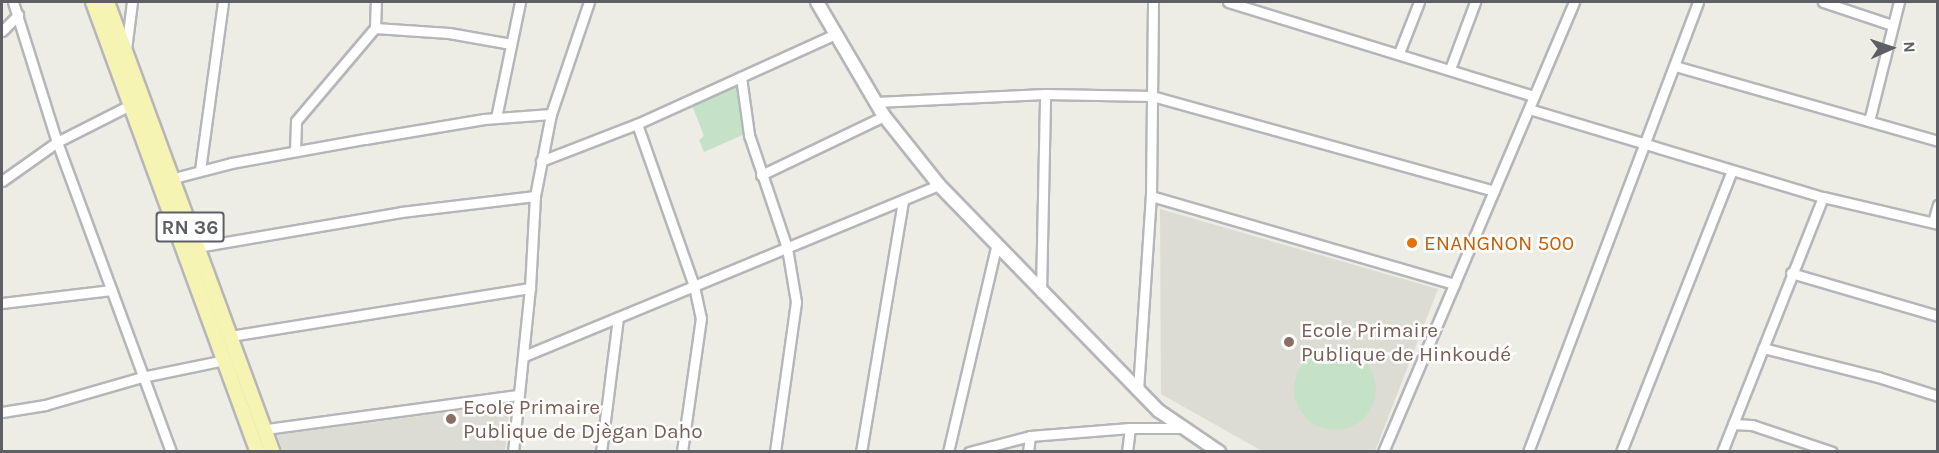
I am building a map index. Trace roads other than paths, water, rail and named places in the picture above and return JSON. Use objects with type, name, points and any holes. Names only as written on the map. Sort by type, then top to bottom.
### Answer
[{"type":"main road","name":"RN 36","points":[[93,2],[258,452]]},
{"type":"main road","name":"RN 36","points":[[107,2],[174,178],[197,247],[273,452]]},
{"type":"street","points":[[13,2],[57,142],[171,452]]},
{"type":"street","points":[[126,50],[132,2]]},
{"type":"street","points":[[200,170],[223,2]]},
{"type":"street","points":[[295,151],[294,128],[300,116],[375,28],[376,2]]},
{"type":"street","points":[[496,118],[520,2]]},
{"type":"street","points":[[513,452],[530,288],[534,196],[551,114],[589,2]]},
{"type":"street","points":[[817,2],[884,116],[939,186],[996,248],[1138,390],[1179,428],[1219,452]]},
{"type":"street","points":[[1138,390],[1151,196],[1153,2]]},
{"type":"street","points":[[1228,2],[1259,5],[1534,96]]},
{"type":"street","points":[[1399,53],[1419,2]]},
{"type":"street","points":[[1450,69],[1475,2]]},
{"type":"street","points":[[1395,452],[1384,450],[1574,2]]},
{"type":"street","points":[[1528,452],[1643,142],[1675,66],[1698,2]]},
{"type":"street","points":[[1823,2],[1892,25]]},
{"type":"street","points":[[1869,121],[1899,2]]},
{"type":"street","points":[[2,31],[18,15]]},
{"type":"street","points":[[375,28],[449,33],[511,44]]},
{"type":"street","points":[[541,162],[637,124],[835,34]]},
{"type":"street","points":[[1675,66],[1938,141]]},
{"type":"street","points":[[741,77],[747,126],[787,248],[796,307],[775,452]]},
{"type":"street","points":[[876,102],[1045,94],[1152,96],[1494,192]]},
{"type":"street","points":[[1041,294],[1045,94]]},
{"type":"street","points":[[2,181],[57,142],[130,105]]},
{"type":"street","points":[[1528,109],[1823,197],[1935,223],[1938,206]]},
{"type":"street","points":[[174,178],[200,170],[295,151],[496,118],[551,114]]},
{"type":"street","points":[[761,174],[884,116]]},
{"type":"street","points":[[637,124],[694,286],[701,337],[682,452]]},
{"type":"street","points":[[1621,452],[1732,170]]},
{"type":"street","points":[[524,356],[939,186]]},
{"type":"street","points":[[197,247],[401,212],[534,196]]},
{"type":"street","points":[[1151,196],[1454,284]]},
{"type":"street","points":[[1722,452],[1823,197]]},
{"type":"street","points":[[861,452],[903,200]]},
{"type":"street","points":[[948,452],[996,248]]},
{"type":"street","points":[[1791,273],[1938,316]]},
{"type":"street","points":[[230,336],[530,288]]},
{"type":"street","points":[[2,303],[111,290]]},
{"type":"street","points":[[601,452],[618,318]]},
{"type":"street","points":[[1763,348],[1878,377],[1938,396]]},
{"type":"street","points":[[2,412],[45,405],[142,377],[225,360]]},
{"type":"street","points":[[266,429],[519,395]]},
{"type":"street","points":[[1733,424],[1752,424],[1832,452]]},
{"type":"street","points":[[969,452],[1030,436],[1131,428],[1179,428]]},
{"type":"street","points":[[1127,452],[1131,428]]},
{"type":"street","points":[[1028,452],[1030,436]]},
{"type":"place","name":"ENANGNON 500","points":[[1412,243]]},
{"type":"place","name":"Ecole Primaire Publique de Hinkoudé","points":[[1289,342]]},
{"type":"place","name":"Ecole Primaire Publique de Djègan Daho","points":[[451,419]]}]
